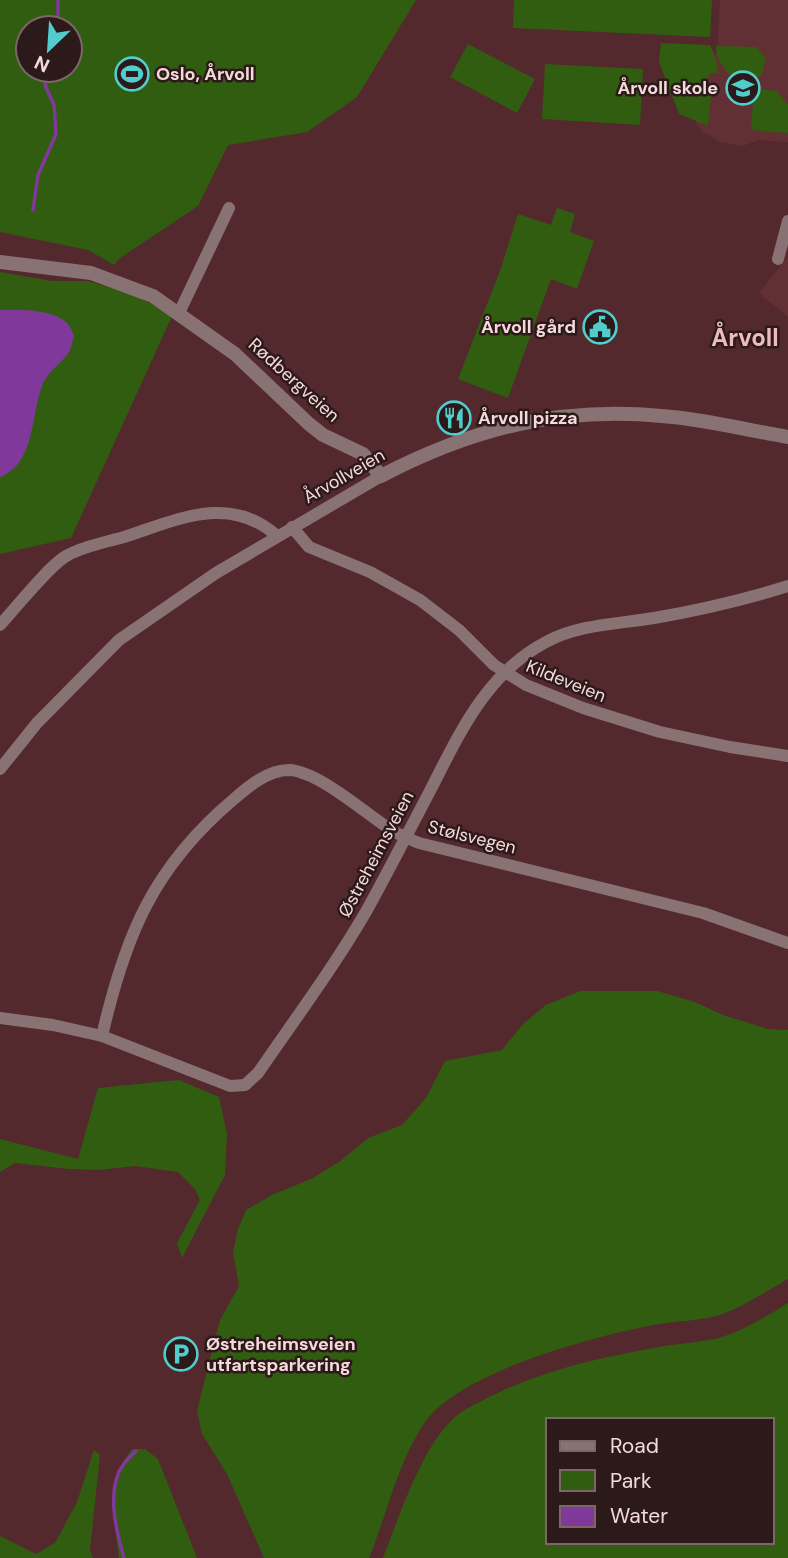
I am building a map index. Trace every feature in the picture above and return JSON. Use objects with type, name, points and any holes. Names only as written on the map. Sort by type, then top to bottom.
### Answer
[{"type":"street","points":[[179,313],[229,208]]},
{"type":"street","points":[[778,259],[783,232],[788,222]]},
{"type":"street","name":"Rødbergveien","points":[[0,262],[91,273],[153,296],[235,354],[316,430],[363,454],[381,476]]},
{"type":"street","name":"Årvollveien","points":[[0,769],[37,723],[119,640],[216,573],[420,455],[511,424],[574,416],[665,416],[788,437]]},
{"type":"street","points":[[0,625],[66,555],[200,514],[236,513],[260,522],[277,536]]},
{"type":"street","name":"Kildeveien","points":[[292,527],[309,547],[370,572],[420,600],[447,620],[503,671],[542,693],[608,717],[686,738],[788,756]]},
{"type":"street","name":"Østreheimsveien","points":[[0,1018],[53,1025],[102,1037],[230,1086],[245,1085],[258,1073],[344,949],[462,728],[475,706],[503,671],[546,642],[576,630],[717,605],[788,586]]},
{"type":"street","name":"Stølsvegen","points":[[102,1037],[118,969],[143,908],[189,841],[223,808],[255,783],[273,773],[289,770],[320,781],[406,837],[703,913],[788,943]]},
{"type":"shaded area","name":"Årvoll skole","points":[[720,0],[788,0],[788,142],[758,140],[743,146],[720,142],[696,124],[699,53],[717,53]]},
{"type":"shaded area","points":[[788,258],[788,317],[759,293]]},
{"type":"green space","points":[[0,0],[416,0],[357,97],[307,132],[228,145],[198,206],[120,258],[114,265],[88,250],[0,232]]},
{"type":"green space","points":[[514,0],[712,0],[710,37],[513,28]]},
{"type":"green space","points":[[661,43],[710,45],[718,73],[709,73],[707,93],[711,94],[708,126],[679,114],[659,62]]},
{"type":"green space","points":[[468,44],[535,79],[517,113],[450,77]]},
{"type":"green space","points":[[716,46],[756,47],[766,58],[762,75],[758,77],[728,74],[717,57]]},
{"type":"green space","points":[[545,64],[643,69],[640,125],[542,119]]},
{"type":"green space","points":[[754,88],[777,91],[788,105],[788,133],[751,130]]},
{"type":"green space","points":[[557,208],[575,214],[570,232],[594,241],[577,289],[551,279],[508,398],[458,379],[501,268],[518,214],[551,225]]},
{"type":"green space","points":[[0,272],[52,281],[88,281],[129,293],[173,314],[71,538],[0,554]]},
{"type":"green space","points":[[580,991],[657,991],[768,1029],[788,1030],[788,1279],[741,1306],[721,1314],[633,1329],[566,1347],[530,1359],[465,1388],[440,1406],[414,1440],[399,1473],[369,1558],[264,1558],[227,1474],[202,1434],[197,1411],[220,1320],[239,1286],[233,1252],[246,1210],[272,1195],[311,1179],[339,1162],[368,1138],[402,1125],[426,1098],[445,1061],[502,1050],[523,1024],[546,1005]]},
{"type":"green space","points":[[179,1080],[219,1097],[227,1134],[225,1175],[182,1258],[177,1243],[200,1200],[195,1189],[178,1172],[135,1166],[99,1170],[15,1163],[0,1172],[0,1139],[78,1159],[98,1088]]},
{"type":"green space","points":[[788,1303],[788,1558],[383,1558],[422,1464],[443,1430],[462,1412],[507,1388],[571,1366],[615,1355],[707,1341],[747,1327]]},
{"type":"green space","points":[[132,1449],[145,1449],[158,1459],[197,1558],[119,1558],[114,1515],[115,1488],[123,1462]]},
{"type":"green space","points":[[94,1450],[100,1455],[90,1550],[93,1558],[0,1558],[0,1536],[36,1554],[55,1543],[77,1502]]},
{"type":"water","points":[[0,310],[51,314],[67,323],[74,336],[69,352],[47,376],[42,386],[26,450],[11,471],[0,477]]},
{"type":"waterway","points":[[58,0],[58,14]]},
{"type":"waterway","points":[[33,210],[38,175],[56,134],[54,105],[45,84]]},
{"type":"waterway","points":[[124,1558],[115,1518],[115,1487],[120,1469],[136,1451]]},
{"type":"place","name":"Oslo, Årvoll","points":[[132,74]]},
{"type":"place","name":"Årvoll skole","points":[[743,88]]},
{"type":"place","name":"Årvoll gård","points":[[600,327]]},
{"type":"place","name":"Årvoll pizza","points":[[454,418]]},
{"type":"place","name":"Østreheimsveien utfartsparkering","points":[[181,1354]]},
{"type":"district","name":"Årvoll","points":[[745,337]]}]
